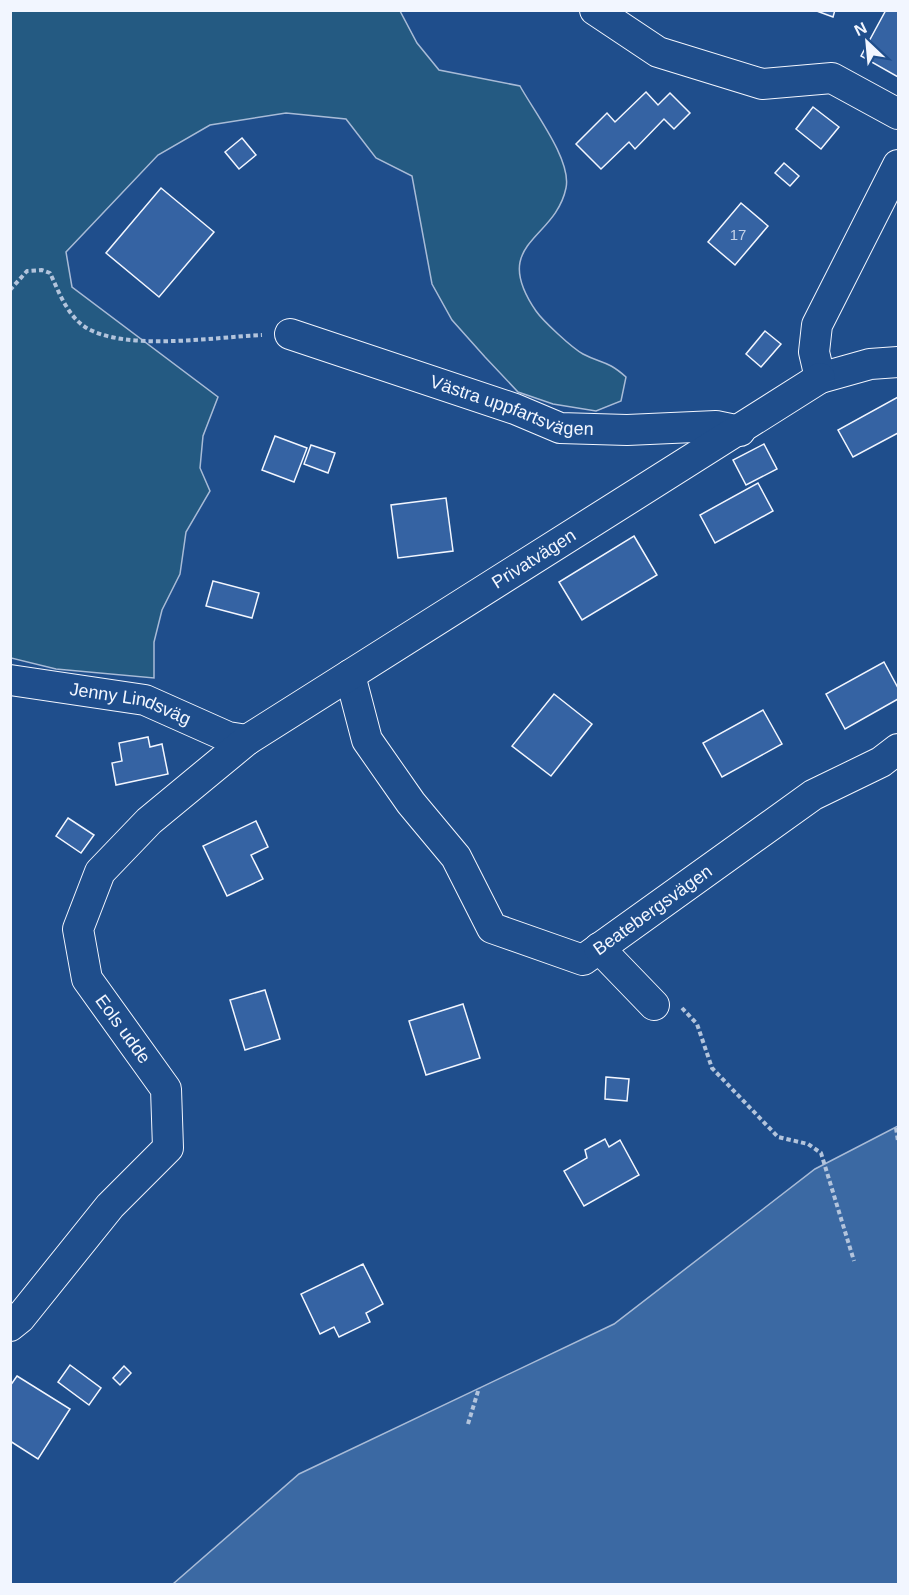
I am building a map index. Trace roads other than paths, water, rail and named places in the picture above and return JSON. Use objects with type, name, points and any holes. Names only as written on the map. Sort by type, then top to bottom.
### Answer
[{"type":"street","points":[[595,10],[658,52],[762,84],[832,78],[898,114]]},
{"type":"street","points":[[820,378],[814,352],[817,325],[898,165]]},
{"type":"street","name":"Västra uppfartsvägen","points":[[290,334],[515,409],[560,428],[627,430],[716,426],[740,431]]},
{"type":"street","name":"Privatvägen","points":[[247,740],[740,431],[820,378],[870,364],[898,362]]},
{"type":"street","name":"Beatebergsvägen","points":[[350,675],[367,740],[411,803],[456,857],[492,928],[583,960],[813,795],[881,762],[898,749]]},
{"type":"street","name":"Jenny Lindsväg","points":[[10,680],[145,700],[228,737],[247,740]]},
{"type":"street","name":"Eols udde","points":[[10,1326],[20,1318],[110,1206],[168,1148],[166,1089],[87,980],[78,928],[100,872],[148,821],[247,740]]},
{"type":"street","points":[[599,948],[654,1005]]}]
